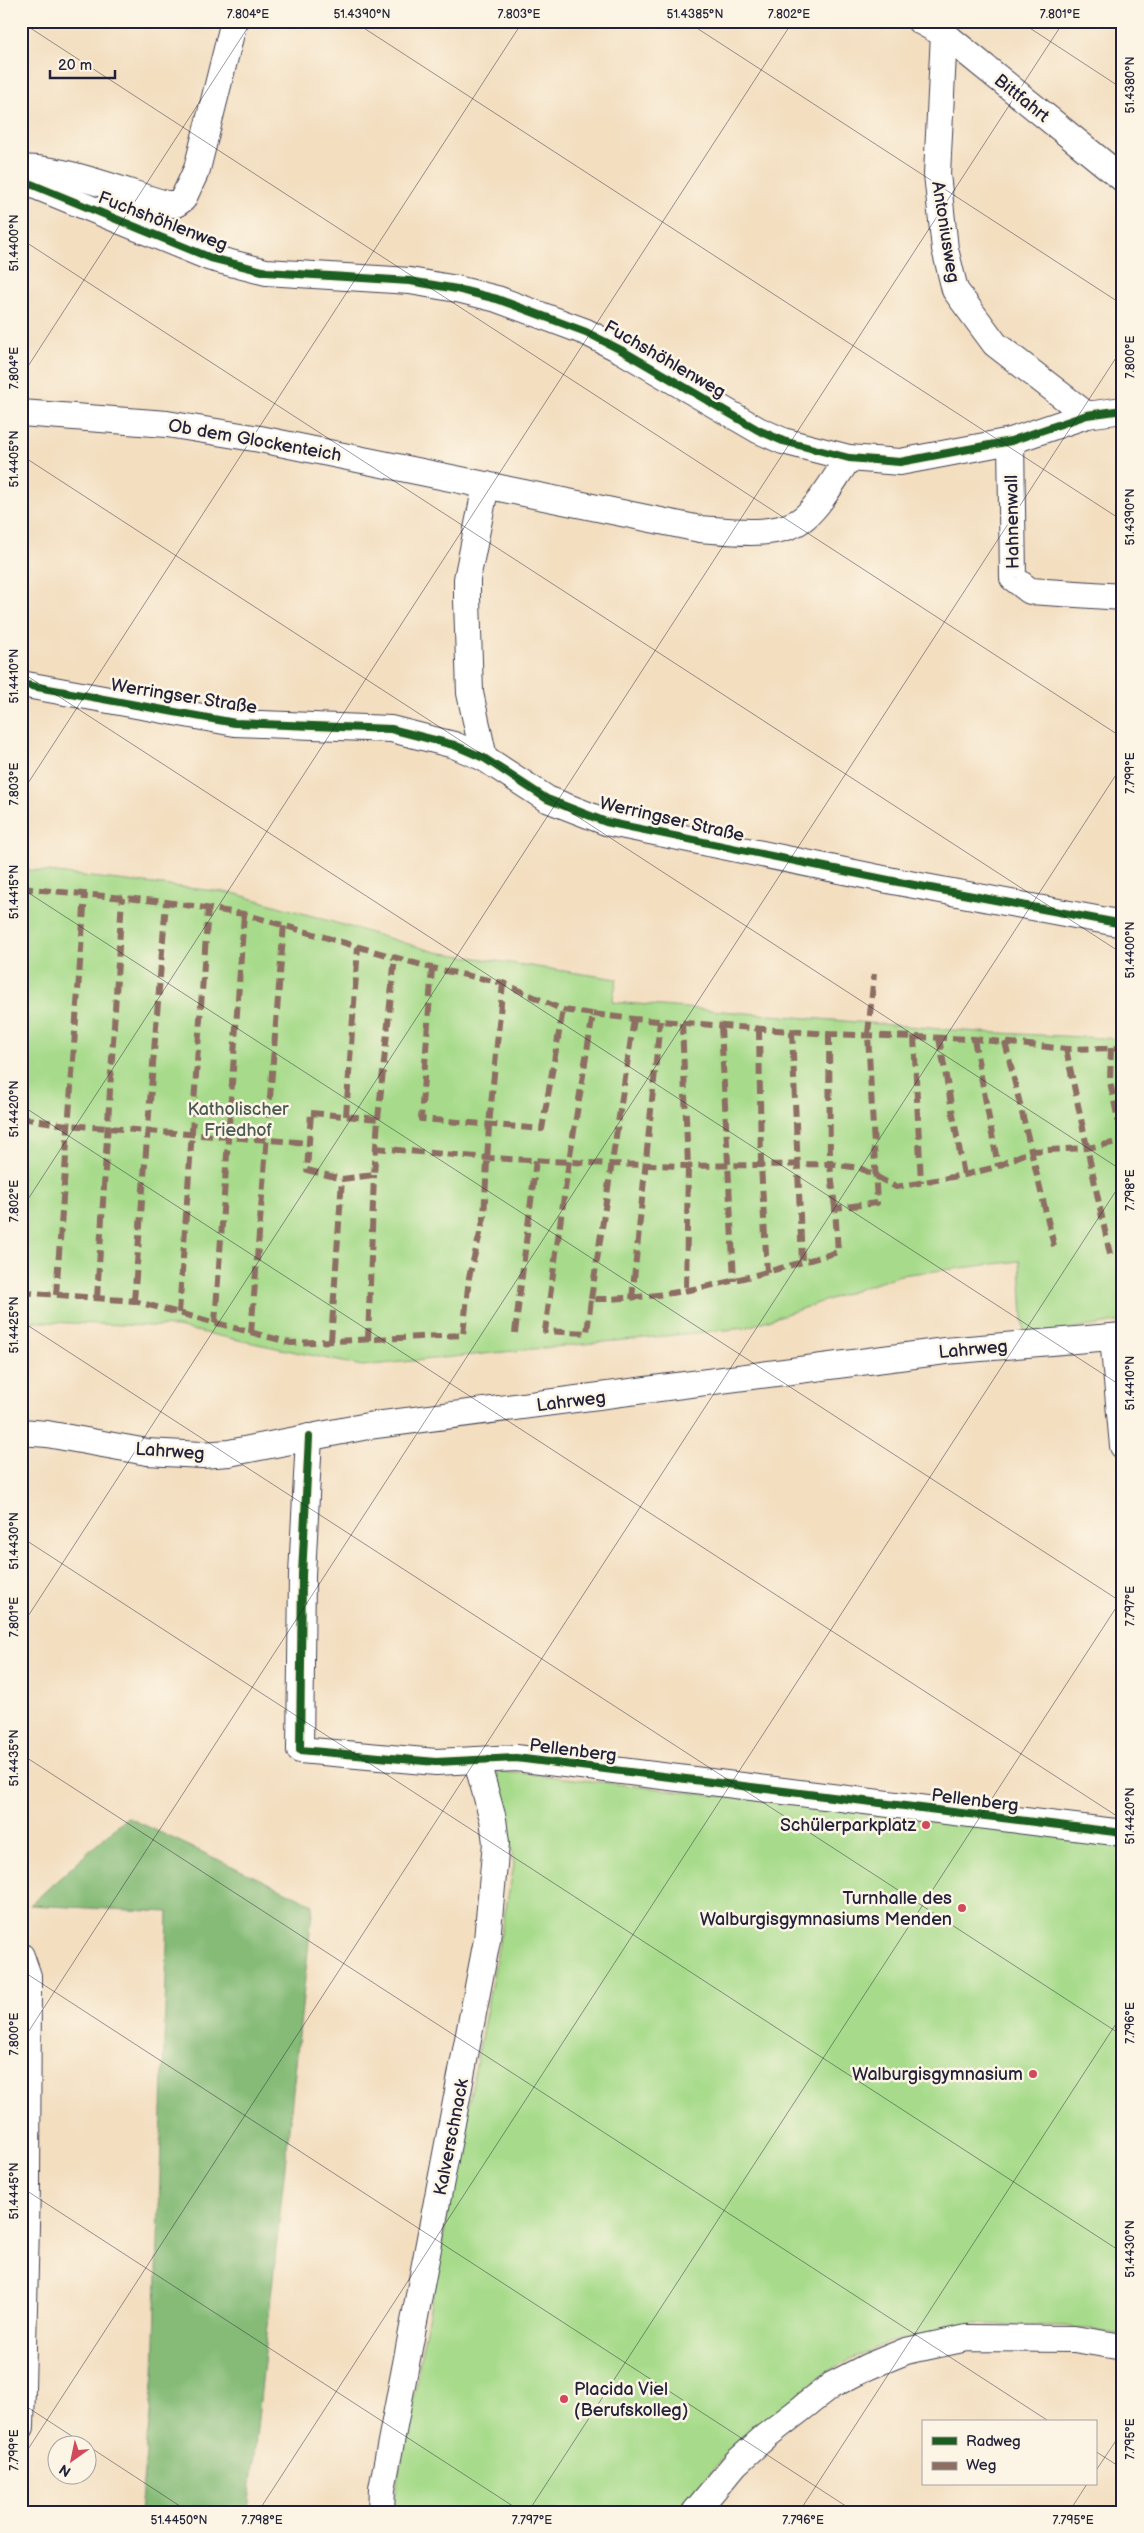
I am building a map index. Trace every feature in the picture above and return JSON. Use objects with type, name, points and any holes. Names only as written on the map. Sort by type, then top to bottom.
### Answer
[{"type":"street","points":[[21,168],[33,167],[58,172],[166,204],[176,204],[183,199],[197,169],[234,21]]},
{"type":"street","name":"Bittfahrt","points":[[920,21],[942,28],[1123,179]]},
{"type":"street","name":"Antoniusweg","points":[[942,28],[937,174],[945,249],[955,290],[994,344],[1087,415]]},
{"type":"street","name":"Fuchshöhlenweg","points":[[21,180],[220,261],[266,272],[410,281],[457,289],[497,299],[586,332],[621,350],[758,430],[783,441],[849,458],[900,462],[1011,440],[1087,415],[1123,410]]},
{"type":"street","name":"Ob dem Glockenteich","points":[[21,413],[167,424],[260,439],[700,529],[764,532],[786,527],[804,519],[816,506],[849,458]]},
{"type":"street","name":"Hahnenwall","points":[[1011,440],[1013,578],[1030,591],[1123,597]]},
{"type":"street","points":[[484,758],[470,693],[466,599],[467,579],[486,485]]},
{"type":"street","name":"Werringser Straße","points":[[21,684],[236,722],[391,729],[454,745],[484,758],[547,799],[606,822],[911,884],[1123,924]]},
{"type":"street","points":[[1118,1337],[1123,1446]]},
{"type":"street","name":"Lahrweg","points":[[21,1432],[47,1434],[147,1452],[202,1455],[229,1453],[368,1426],[945,1351],[1118,1337]]},
{"type":"street","name":"Pellenberg","points":[[309,1437],[302,1575],[300,1750],[436,1762],[477,1762],[516,1758],[1123,1833]]},
{"type":"street","name":"Kalverschnack","points":[[381,2512],[383,2480],[479,1991],[492,1904],[496,1860],[495,1835],[488,1794],[477,1762]]},
{"type":"street","points":[[21,2427],[24,1966]]},
{"type":"street","points":[[695,2512],[742,2457],[832,2385],[867,2367],[906,2351],[967,2338],[1074,2339],[1123,2347]]},
{"type":"green space","name":"Katholischer Friedhof","points":[[21,869],[233,893],[436,952],[617,979],[612,1002],[978,1032],[1123,1039],[1123,1321],[1024,1337],[1020,1261],[900,1275],[745,1328],[362,1366],[177,1327],[21,1321]]},
{"type":"green space","points":[[497,1772],[530,1774],[1123,1842],[1123,2335],[1065,2326],[971,2324],[887,2343],[833,2368],[734,2445],[676,2512],[398,2512],[393,2503],[514,1865]]},
{"type":"green space","points":[[127,1817],[313,1904],[248,2512],[140,2512],[154,2374],[168,1912],[30,1905]]},
{"type":"marked path","points":[[21,888],[166,902],[244,914],[432,968],[503,983],[563,1010],[593,1014],[569,1161],[545,1331],[587,1333],[591,1299],[623,1298],[685,1291],[746,1277],[838,1252],[835,1208],[877,1203],[868,1034],[874,974]]},
{"type":"marked path","points":[[56,1295],[85,894]]},
{"type":"marked path","points":[[97,1298],[122,898]]},
{"type":"marked path","points":[[134,1301],[166,902]]},
{"type":"marked path","points":[[179,1313],[208,908]]},
{"type":"marked path","points":[[215,1323],[244,914]]},
{"type":"marked path","points":[[251,1333],[284,924]]},
{"type":"marked path","points":[[346,1116],[358,947]]},
{"type":"marked path","points":[[378,1119],[395,957]]},
{"type":"marked path","points":[[432,968],[421,1119],[542,1129],[563,1010]]},
{"type":"marked path","points":[[21,1292],[134,1301],[291,1343],[463,1335],[469,1277],[484,1218],[489,1125],[503,983]]},
{"type":"marked path","points":[[593,1014],[634,1019],[829,1034],[974,1039],[1066,1049],[1123,1048]]},
{"type":"marked path","points":[[591,1299],[634,1019]]},
{"type":"marked path","points":[[632,1299],[660,1021]]},
{"type":"marked path","points":[[682,1023],[688,1166],[686,1291]]},
{"type":"marked path","points":[[721,1026],[734,1281]]},
{"type":"marked path","points":[[759,1028],[761,1165],[767,1272]]},
{"type":"marked path","points":[[792,1032],[802,1262]]},
{"type":"marked path","points":[[829,1034],[830,1164],[835,1208]]},
{"type":"marked path","points":[[914,1036],[921,1183]]},
{"type":"marked path","points":[[939,1038],[964,1175]]},
{"type":"marked path","points":[[974,1039],[998,1166]]},
{"type":"marked path","points":[[1005,1042],[1055,1250]]},
{"type":"marked path","points":[[1111,1048],[1110,1082],[1123,1143]]},
{"type":"marked path","points":[[1066,1049],[1111,1259]]},
{"type":"marked path","points":[[311,1113],[378,1119],[374,1175],[342,1179],[307,1170],[311,1113]]},
{"type":"marked path","points":[[21,1118],[67,1125],[309,1143]]},
{"type":"marked path","points":[[375,1148],[489,1158],[611,1164],[688,1166],[830,1164],[860,1168],[896,1187],[964,1175],[996,1167],[1030,1151],[1087,1148],[1123,1141]]},
{"type":"marked path","points":[[515,1333],[536,1160]]},
{"type":"marked path","points":[[368,1340],[374,1175]]},
{"type":"marked path","points":[[331,1341],[342,1179]]},
{"type":"cycle path","points":[[21,180],[211,258],[266,272],[410,281],[457,289],[497,299],[586,332],[621,350],[758,430],[783,441],[849,458],[900,462],[1011,441],[1087,415],[1123,410]]},
{"type":"cycle path","points":[[21,684],[235,723],[391,729],[454,745],[484,758],[547,799],[606,822],[893,881],[1123,924]]},
{"type":"cycle path","points":[[309,1437],[302,1575],[300,1750],[436,1762],[516,1758],[1123,1833]]},
{"type":"place","name":"Schülerparkplatz","points":[[926,1825]]},
{"type":"place","name":"Turnhalle des Walburgisgymnasiums Menden","points":[[962,1908]]},
{"type":"place","name":"Walburgisgymnasium","points":[[1033,2074]]},
{"type":"place","name":"Placida Viel (Berufskolleg)","points":[[564,2399]]}]
